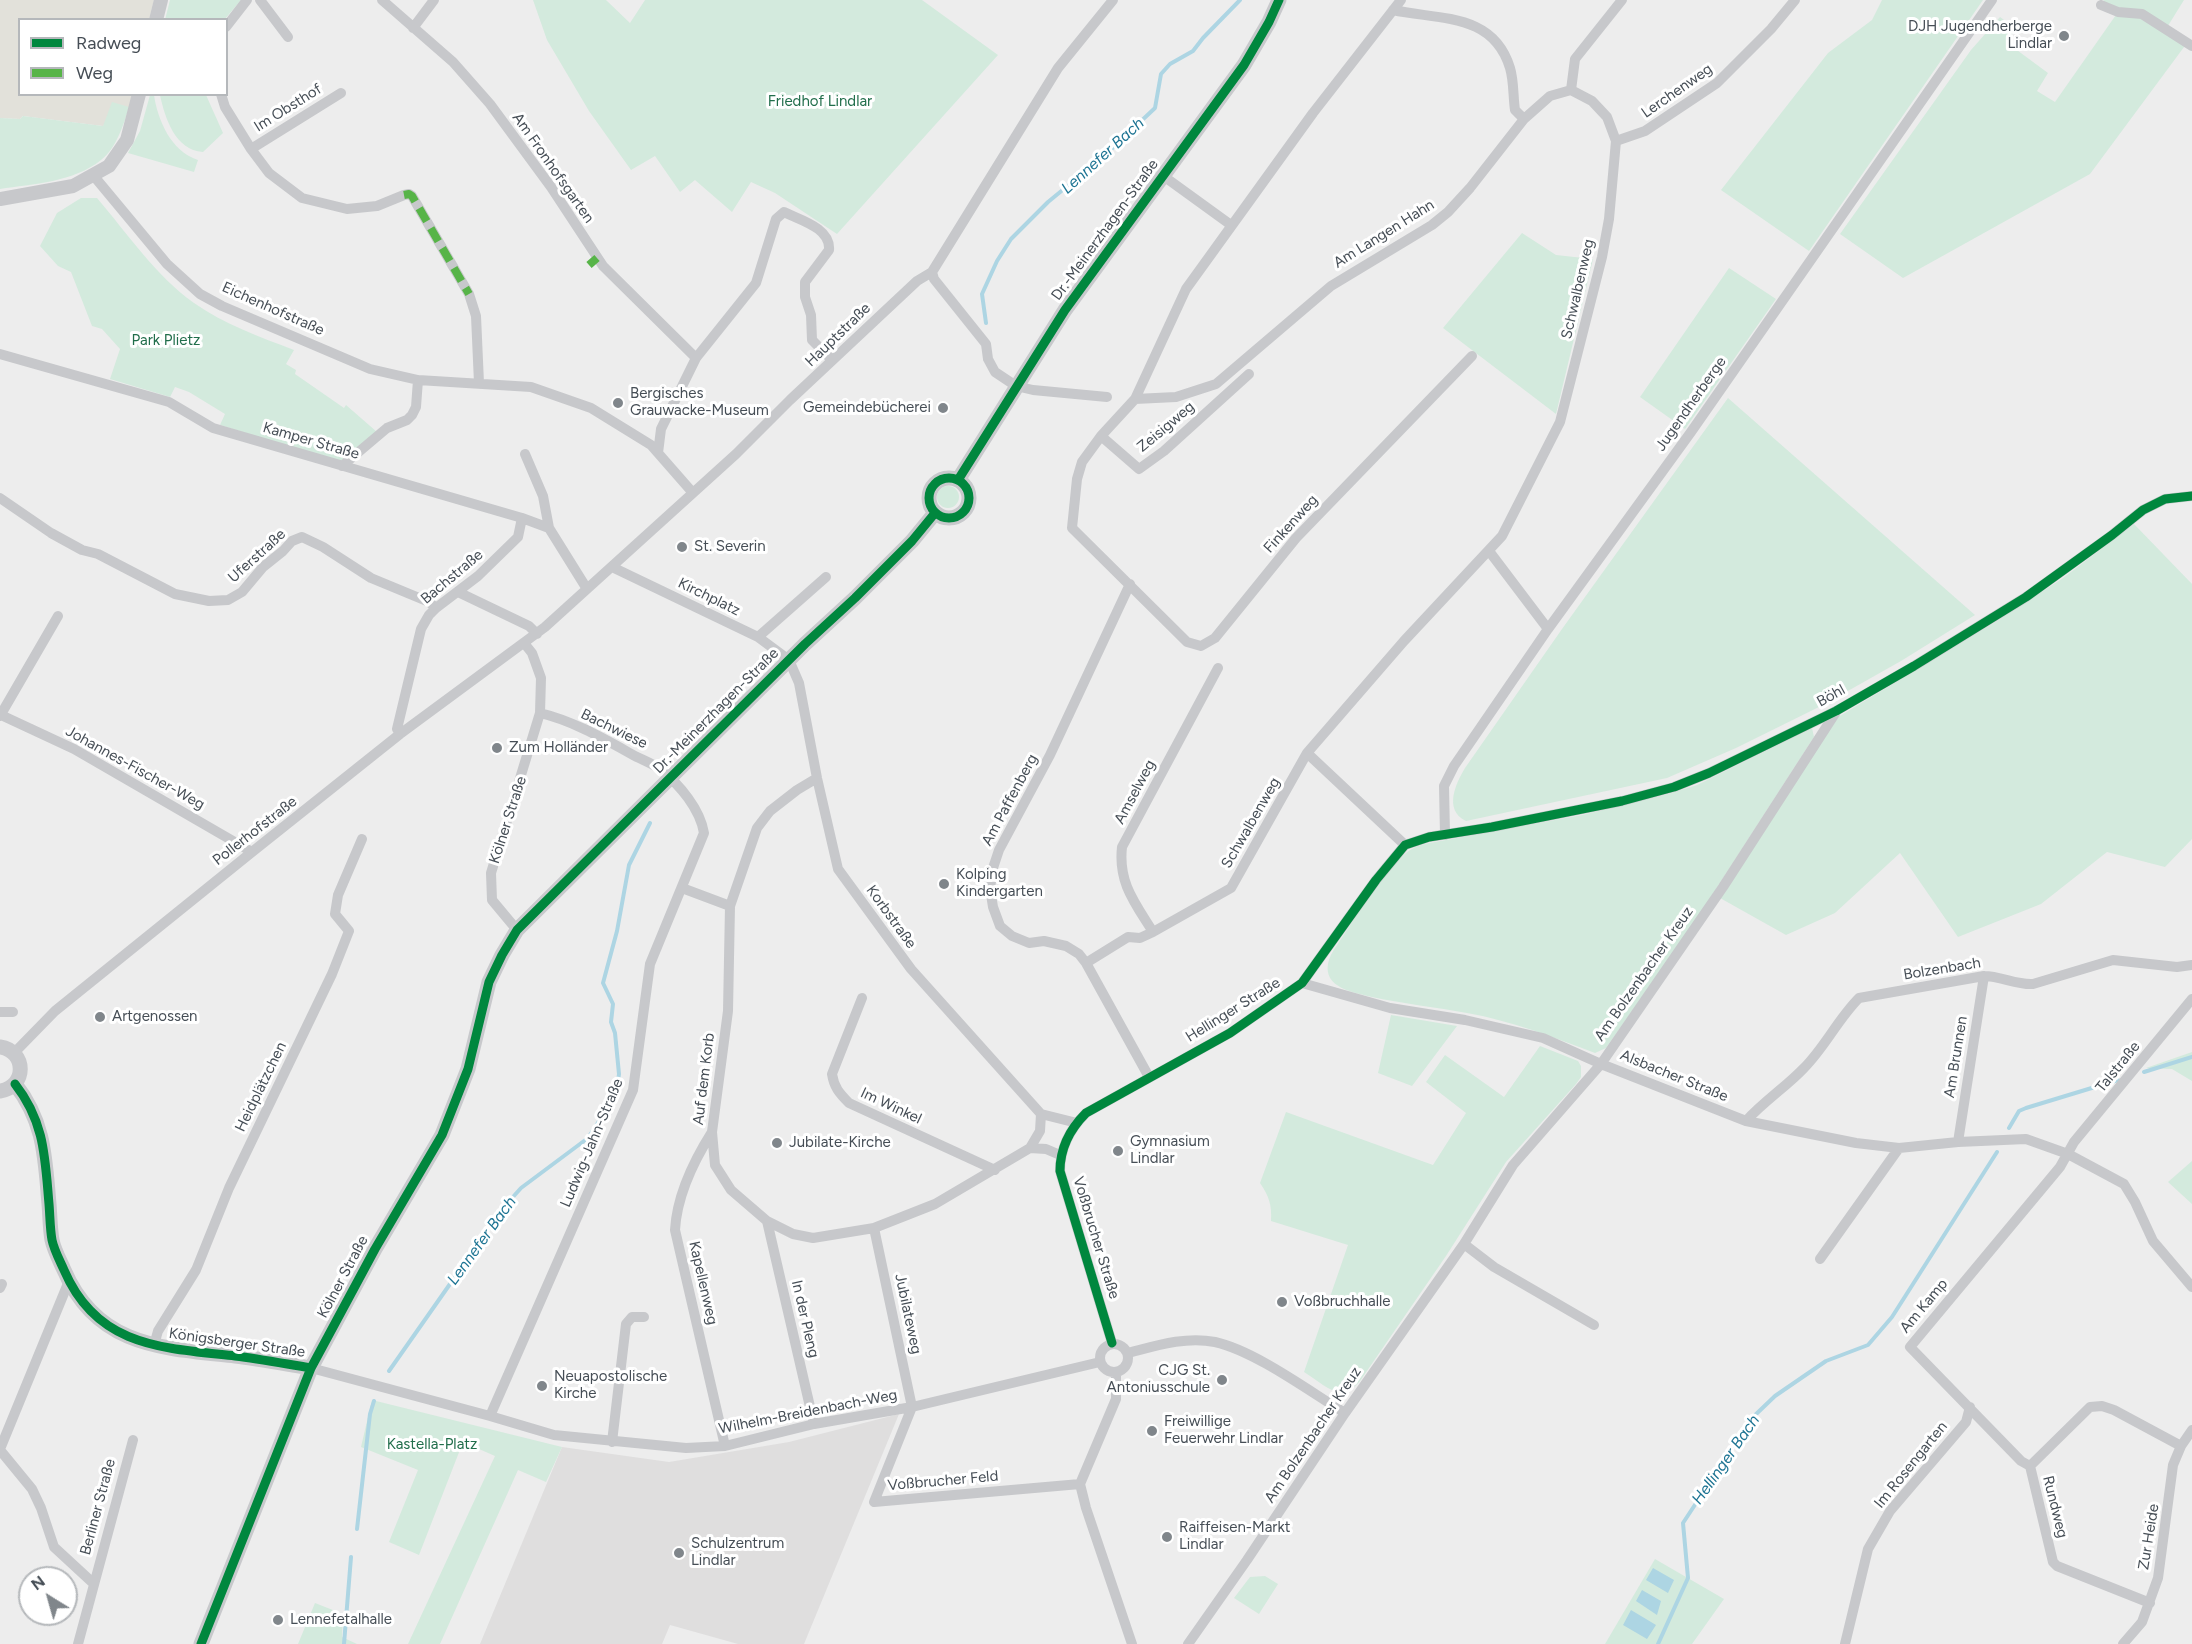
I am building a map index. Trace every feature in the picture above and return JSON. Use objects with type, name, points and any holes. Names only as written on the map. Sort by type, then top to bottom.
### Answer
[{"type":"main road","name":"Dr.-Meinerzhagen-Straße","points":[[958,480],[1065,310],[1244,65],[1279,0]]},
{"type":"main road","points":[[945,478],[958,480],[967,490],[969,497],[966,509],[954,517],[935,513],[929,500],[934,484],[945,478]]},
{"type":"main road","name":"Dr.-Meinerzhagen-Straße","points":[[517,930],[789,660],[864,590],[912,541],[935,513]]},
{"type":"main road","name":"Kölner Straße","points":[[201,1644],[311,1368],[375,1249],[442,1135],[468,1069],[489,982],[517,930]]},
{"type":"main road","points":[[0,1091],[7,1090],[20,1077],[19,1060],[7,1050]]},
{"type":"main road","name":"Königsberger Straße","points":[[15,1084],[25,1097],[38,1123],[44,1150],[52,1242],[69,1281],[94,1317],[117,1333],[154,1346],[311,1368]]},
{"type":"street","points":[[156,18],[161,0]]},
{"type":"street","points":[[228,24],[247,0]]},
{"type":"street","points":[[260,0],[288,38]]},
{"type":"street","name":"Am Fronhofsgarten","points":[[382,0],[453,62],[490,104],[551,187],[593,262],[696,358]]},
{"type":"street","points":[[413,28],[434,0]]},
{"type":"street","name":"Hauptstraße","points":[[524,644],[736,454],[917,281],[932,272],[1058,68],[1113,0]]},
{"type":"street","points":[[1101,436],[1135,399],[1186,289],[1313,113],[1401,0]]},
{"type":"street","points":[[1393,10],[1414,15],[1446,16],[1471,24],[1488,34],[1500,48],[1510,68],[1515,110],[1524,119],[1550,96],[1571,90],[1575,59],[1622,0]]},
{"type":"street","name":"Lerchenweg","points":[[1616,141],[1645,131],[1717,83],[1771,29],[1795,0]]},
{"type":"street","name":"Jugendherberge","points":[[1445,834],[1444,786],[1449,776],[1548,629],[1691,432],[1992,0]]},
{"type":"street","points":[[2102,5],[2118,12],[2142,14],[2192,46]]},
{"type":"street","name":"Schwalbenweg","points":[[1086,963],[1128,937],[1140,938],[1153,932],[1231,888],[1307,753],[1404,641],[1502,536],[1560,422],[1602,257],[1609,219],[1616,141],[1607,117],[1592,101],[1571,90]]},
{"type":"street","name":"Im Obsthof","points":[[250,149],[341,93]]},
{"type":"street","points":[[0,199],[73,186],[109,166],[127,140],[138,96]]},
{"type":"street","name":"Im Obsthof","points":[[222,96],[225,107],[250,149],[270,173],[302,198],[347,209],[377,206],[409,194],[469,294],[476,316],[479,383]]},
{"type":"street","name":"Am Langen Hahn","points":[[1135,399],[1176,397],[1216,384],[1331,286],[1432,225],[1448,212],[1524,119]]},
{"type":"street","name":"Eichenhofstraße","points":[[93,175],[167,264],[200,294],[260,324],[370,369],[418,380],[531,387],[591,408],[643,439],[693,493]]},
{"type":"street","points":[[1162,175],[1231,225]]},
{"type":"street","points":[[658,453],[661,429],[696,358],[756,283],[776,219],[784,212],[818,229],[826,237],[829,250],[805,282],[805,297],[811,315],[812,340],[832,360]]},
{"type":"street","points":[[932,272],[934,279],[986,344],[988,359],[995,372],[1016,386],[1033,390],[1107,397]]},
{"type":"street","name":"Kamper Straße","points":[[0,354],[169,402],[213,428],[522,518],[549,528]]},
{"type":"street","name":"Finkenweg","points":[[1101,436],[1083,462],[1077,479],[1072,528],[1187,642],[1202,646],[1215,638],[1296,538],[1472,356]]},
{"type":"street","name":"Zeisigweg","points":[[1101,436],[1139,470],[1164,451],[1249,374]]},
{"type":"street","points":[[342,466],[387,428],[407,420],[412,415],[416,407],[418,380]]},
{"type":"street","points":[[643,439],[661,429]]},
{"type":"street","points":[[525,454],[543,496],[549,528],[587,589]]},
{"type":"street","name":"Böhl","points":[[1445,834],[1569,813],[1674,787],[1710,773],[1836,711],[2026,597],[2143,510],[2165,499],[2192,496]]},
{"type":"street","name":"Uferstraße","points":[[0,498],[51,533],[82,550],[98,554],[175,594],[209,602],[228,600],[242,592],[263,567],[292,541],[302,537],[323,547],[371,578],[429,602],[436,608]]},
{"type":"street","name":"Bachstraße","points":[[400,734],[397,729],[421,629],[436,608],[499,558],[518,537],[522,518]]},
{"type":"street","points":[[1490,551],[1548,629]]},
{"type":"street","name":"Kirchplatz","points":[[612,567],[758,637],[789,660]]},
{"type":"street","points":[[758,637],[826,577]]},
{"type":"street","name":"Am Paffenberg","points":[[1130,584],[1050,755],[999,850],[990,888],[993,907],[1000,926],[1012,936],[1029,943],[1044,941],[1066,946],[1086,963],[1149,1077]]},
{"type":"street","points":[[458,592],[529,626],[537,634]]},
{"type":"street","points":[[0,716],[58,616]]},
{"type":"street","name":"Pollerhofstraße","points":[[7,1050],[400,734],[524,644]]},
{"type":"street","name":"Kölner Straße","points":[[517,930],[492,900],[492,873],[540,712],[541,678],[532,654],[524,644]]},
{"type":"street","name":"Korbstraße","points":[[789,660],[803,696],[817,778],[838,869],[911,969],[1041,1114]]},
{"type":"street","name":"Amselweg","points":[[1153,932],[1126,887],[1120,864],[1122,847],[1218,668]]},
{"type":"street","name":"Am Bolzenbacher Kreuz","points":[[1188,1644],[1345,1413],[1464,1244],[1512,1165],[1601,1064],[1723,887],[1836,711]]},
{"type":"street","name":"Bachwiese","points":[[540,712],[608,741],[659,768],[671,779]]},
{"type":"street","name":"Johannes-Fischer-Weg","points":[[0,716],[74,749],[252,852]]},
{"type":"street","points":[[1307,753],[1405,845],[1445,834]]},
{"type":"street","name":"Auf dem Korb","points":[[817,778],[796,790],[770,811],[757,828],[730,906],[728,1011],[712,1132],[715,1165],[731,1190],[767,1221],[794,1234],[813,1238],[874,1228],[934,1204],[1030,1148]]},
{"type":"street","name":"Ludwig-Jahn-Straße","points":[[490,1416],[633,1090],[650,964],[704,833],[702,819],[671,779]]},
{"type":"street","name":"Heidplätzchen","points":[[154,1346],[158,1331],[196,1270],[229,1188],[332,974],[349,931],[335,915],[338,895],[362,839]]},
{"type":"street","name":"Hellinger Straße","points":[[1060,1155],[1077,1123],[1086,1113],[1230,1033],[1302,983],[1376,880],[1405,845]]},
{"type":"street","points":[[682,888],[730,906]]},
{"type":"street","name":"Bolzenbach","points":[[1746,1121],[1805,1067],[1858,998],[1984,976],[1997,976],[2024,985],[2033,984],[2113,960],[2177,967],[2192,965]]},
{"type":"street","name":"Am Brunnen","points":[[1958,1143],[1984,976]]},
{"type":"street","name":"Alsbacher Straße","points":[[1302,983],[1390,1008],[1465,1020],[1543,1038],[1601,1064],[1746,1121],[1856,1143],[1899,1148],[2026,1139],[2068,1154],[2124,1184],[2153,1241],[2192,1287]]},
{"type":"street","name":"Im Winkel","points":[[862,998],[832,1074],[834,1086],[839,1094],[849,1103],[995,1170]]},
{"type":"street","name":"Talstraße","points":[[2068,1154],[2074,1142],[2192,999]]},
{"type":"street","points":[[0,1012],[12,1012]]},
{"type":"street","points":[[1060,1155],[1046,1149],[1030,1148],[1040,1131],[1041,1114],[1077,1123]]},
{"type":"street","name":"Kapellenweg","points":[[712,1132],[698,1155],[676,1208],[675,1230],[725,1446]]},
{"type":"street","points":[[1820,1259],[1899,1148]]},
{"type":"street","name":"Am Kamp","points":[[2030,1466],[2021,1461],[1910,1347],[2068,1154]]},
{"type":"street","name":"Voßbrucher Straße","points":[[1060,1155],[1060,1171],[1112,1343]]},
{"type":"street","name":"In der Pleng","points":[[767,1221],[814,1424]]},
{"type":"street","name":"Jubilateweg","points":[[874,1228],[912,1407]]},
{"type":"street","points":[[1464,1244],[1494,1267],[1594,1325]]},
{"type":"street","points":[[0,1450],[4,1426],[69,1281]]},
{"type":"street","points":[[612,1442],[626,1324],[632,1317],[644,1317]]},
{"type":"street","points":[[1128,1353],[1172,1342],[1215,1342],[1255,1358],[1345,1413]]},
{"type":"street","points":[[1112,1343],[1122,1345],[1128,1353],[1127,1363],[1116,1372],[1104,1369],[1100,1362],[1100,1352],[1112,1343]]},
{"type":"street","name":"Wilhelm-Breidenbach-Weg","points":[[311,1368],[554,1435],[686,1448],[725,1446],[814,1424],[912,1407],[1100,1362]]},
{"type":"street","points":[[1116,1372],[1116,1399],[1080,1484],[1132,1644]]},
{"type":"street","name":"Rundweg","points":[[2150,1603],[2053,1563],[2030,1466],[2090,1407],[2102,1406],[2114,1410],[2181,1446]]},
{"type":"street","name":"Voßbrucher Feld","points":[[912,1407],[874,1502],[1080,1484]]},
{"type":"street","name":"Im Rosengarten","points":[[1845,1644],[1868,1549],[1890,1511],[1966,1422],[1970,1407]]},
{"type":"street","name":"Zur Heide","points":[[2123,1644],[2142,1622],[2150,1603],[2158,1578],[2173,1465],[2181,1446],[2192,1431]]},
{"type":"street","name":"Berliner Straße","points":[[78,1644],[133,1440]]},
{"type":"street","name":"Berliner Straße","points":[[0,1450],[32,1489],[54,1547],[93,1583]]},
{"type":"shaded area","points":[[0,0],[154,0],[149,18],[18,18],[18,96],[132,96],[129,107],[103,126],[23,116],[20,119],[0,118]]},
{"type":"shaded area","name":"Schulzentrum Lindlar","points":[[899,1414],[804,1644],[738,1644],[670,1625],[662,1644],[480,1644],[562,1447],[669,1462],[789,1442]]},
{"type":"green space","points":[[170,0],[241,0],[226,18],[166,18]]},
{"type":"green space","name":"Friedhof Lindlar","points":[[533,0],[606,0],[630,23],[645,0],[922,0],[998,55],[837,234],[775,193],[751,182],[732,212],[695,180],[680,192],[655,156],[631,170],[589,111],[547,40]]},
{"type":"green space","points":[[1882,0],[1983,0],[1809,251],[1721,190],[1828,53],[1872,20]]},
{"type":"green space","points":[[2104,0],[2184,0],[2166,29],[2187,43],[2090,174],[1903,278],[1840,234],[1971,50],[2000,17],[2016,29],[2006,42],[2048,73],[2037,91],[2055,102],[2118,12],[2101,5]]},
{"type":"green space","points":[[150,96],[154,96],[167,134],[180,150],[198,160],[194,172],[128,153],[140,131]]},
{"type":"green space","points":[[160,96],[206,96],[223,133],[203,152],[193,150],[178,139],[165,113]]},
{"type":"green space","points":[[112,102],[129,107],[115,143],[101,160],[66,178],[0,189],[0,118],[20,119],[23,116],[103,126]]},
{"type":"green space","name":"Park Plietz","points":[[81,198],[97,198],[167,280],[194,303],[230,324],[294,350],[286,364],[296,370],[295,374],[344,408],[346,405],[377,432],[339,462],[220,425],[225,414],[189,392],[175,387],[170,397],[110,379],[120,349],[102,329],[92,326],[71,272],[58,266],[40,246],[57,213]]},
{"type":"green space","points":[[1522,233],[1556,255],[1593,259],[1556,414],[1443,328]]},
{"type":"green space","points":[[1729,268],[1776,299],[1685,429],[1640,397]]},
{"type":"green space","points":[[1728,398],[1975,615],[1901,661],[1823,705],[1736,748],[1667,778],[1466,821],[1459,816],[1453,803],[1455,788],[1465,768]]},
{"type":"green space","points":[[948,486],[958,493],[959,497],[952,507],[948,508],[938,501],[937,497],[944,487]]},
{"type":"green space","points":[[2134,524],[2192,584],[2192,839],[2165,867],[2107,852],[2041,904],[1958,937],[1900,853],[1835,913],[1786,935],[1720,898],[1838,717],[1997,621],[2063,578]]},
{"type":"green space","points":[[1812,728],[1814,737],[1698,917],[1606,1048],[1595,1053],[1500,1020],[1358,994],[1341,987],[1330,978],[1328,966],[1332,953],[1359,912],[1392,867],[1403,856],[1420,845],[1582,815],[1668,794],[1697,785]]},
{"type":"green space","points":[[1391,1015],[1457,1026],[1412,1086],[1378,1073]]},
{"type":"green space","points":[[1540,1046],[1578,1061],[1581,1066],[1581,1077],[1576,1084],[1506,1162],[1446,1256],[1360,1381],[1353,1388],[1339,1392],[1304,1372],[1348,1245],[1271,1221],[1269,1201],[1260,1183],[1286,1112],[1433,1165],[1466,1113],[1426,1082],[1445,1055],[1504,1097]]},
{"type":"green space","points":[[2192,1052],[2192,1081],[2172,1069],[2146,1068]]},
{"type":"green space","points":[[2192,1161],[2192,1204],[2168,1182]]},
{"type":"green space","name":"Kastella-Platz","points":[[372,1400],[562,1447],[546,1482],[518,1470],[440,1644],[408,1644],[495,1456],[463,1442],[419,1555],[389,1542],[418,1470],[361,1447]]},
{"type":"green space","points":[[1655,1559],[1724,1599],[1692,1644],[1605,1644]]},
{"type":"green space","points":[[1265,1576],[1278,1584],[1259,1614],[1234,1598],[1250,1577]]},
{"type":"green space","points":[[315,1603],[343,1614],[342,1637],[357,1644],[298,1644]]},
{"type":"water","points":[[1653,1568],[1674,1580],[1668,1593],[1646,1580]]},
{"type":"water","points":[[1642,1590],[1661,1601],[1657,1615],[1636,1601]]},
{"type":"water","points":[[1631,1610],[1656,1625],[1647,1639],[1623,1625]]},
{"type":"waterway","name":"Lennefer Bach","points":[[986,323],[982,294],[997,261],[1011,239],[1048,202],[1104,156],[1155,108],[1161,74],[1170,64],[1193,51],[1240,0]]},
{"type":"waterway","name":"Lennefer Bach","points":[[389,1371],[504,1207],[521,1188],[588,1138],[616,1095],[619,1074],[615,1033],[611,1022],[613,1004],[603,983],[617,931],[629,865],[650,823]]},
{"type":"waterway","name":"Hellinger Bach","points":[[2144,1072],[2192,1057]]},
{"type":"waterway","name":"Hellinger Bach","points":[[2009,1128],[2019,1111],[2118,1080]]},
{"type":"waterway","name":"Hellinger Bach","points":[[1658,1644],[1688,1578],[1683,1523],[1752,1418],[1775,1396],[1826,1361],[1868,1345],[1892,1317],[1997,1152]]},
{"type":"waterway","points":[[357,1529],[370,1414],[374,1401]]},
{"type":"waterway","name":"Lennefer Bach","points":[[344,1644],[351,1557]]},
{"type":"marked path","points":[[404,195],[412,196],[469,294]]},
{"type":"marked path","points":[[589,265],[597,258]]},
{"type":"cycle path","points":[[958,480],[1065,310],[1244,65],[1279,0]]},
{"type":"cycle path","points":[[949,478],[963,484],[969,498],[963,512],[949,518],[935,512],[929,498],[935,484],[949,478]]},
{"type":"cycle path","points":[[1112,1343],[1060,1171],[1062,1154],[1071,1132],[1086,1113],[1230,1033],[1302,983],[1376,880],[1405,845],[1429,837],[1622,801],[1674,787],[1709,773],[1836,711],[1914,666],[2026,597],[2143,510],[2165,499],[2192,496]]},
{"type":"cycle path","points":[[201,1644],[311,1368],[375,1249],[442,1135],[468,1069],[489,982],[517,930],[805,644],[855,598],[912,541],[935,513]]},
{"type":"cycle path","points":[[15,1084],[32,1112],[42,1141],[54,1248],[78,1295],[94,1315],[113,1329],[134,1339],[158,1346],[311,1368]]},
{"type":"place","name":"DJH Jugendherberge Lindlar","points":[[2064,36]]},
{"type":"place","name":"Bergisches Grauwacke-Museum","points":[[618,403]]},
{"type":"place","name":"Gemeindebücherei","points":[[943,408]]},
{"type":"place","name":"St. Severin","points":[[682,547]]},
{"type":"place","name":"Zum Holländer","points":[[497,748]]},
{"type":"place","name":"Kolping Kindergarten","points":[[944,884]]},
{"type":"place","name":"Artgenossen","points":[[100,1017]]},
{"type":"place","name":"Jubilate-Kirche","points":[[777,1143]]},
{"type":"place","name":"Gymnasium Lindlar","points":[[1118,1151]]},
{"type":"place","name":"Voßbruchhalle","points":[[1282,1302]]},
{"type":"place","name":"CJG St. Antoniusschule","points":[[1222,1380]]},
{"type":"place","name":"Neuapostolische Kirche","points":[[542,1386]]},
{"type":"place","name":"Freiwillige Feuerwehr Lindlar","points":[[1152,1431]]},
{"type":"place","name":"Raiffeisen-Markt Lindlar","points":[[1167,1537]]},
{"type":"place","name":"Schulzentrum Lindlar","points":[[679,1553]]},
{"type":"place","name":"Lennefetalhalle","points":[[278,1620]]}]
